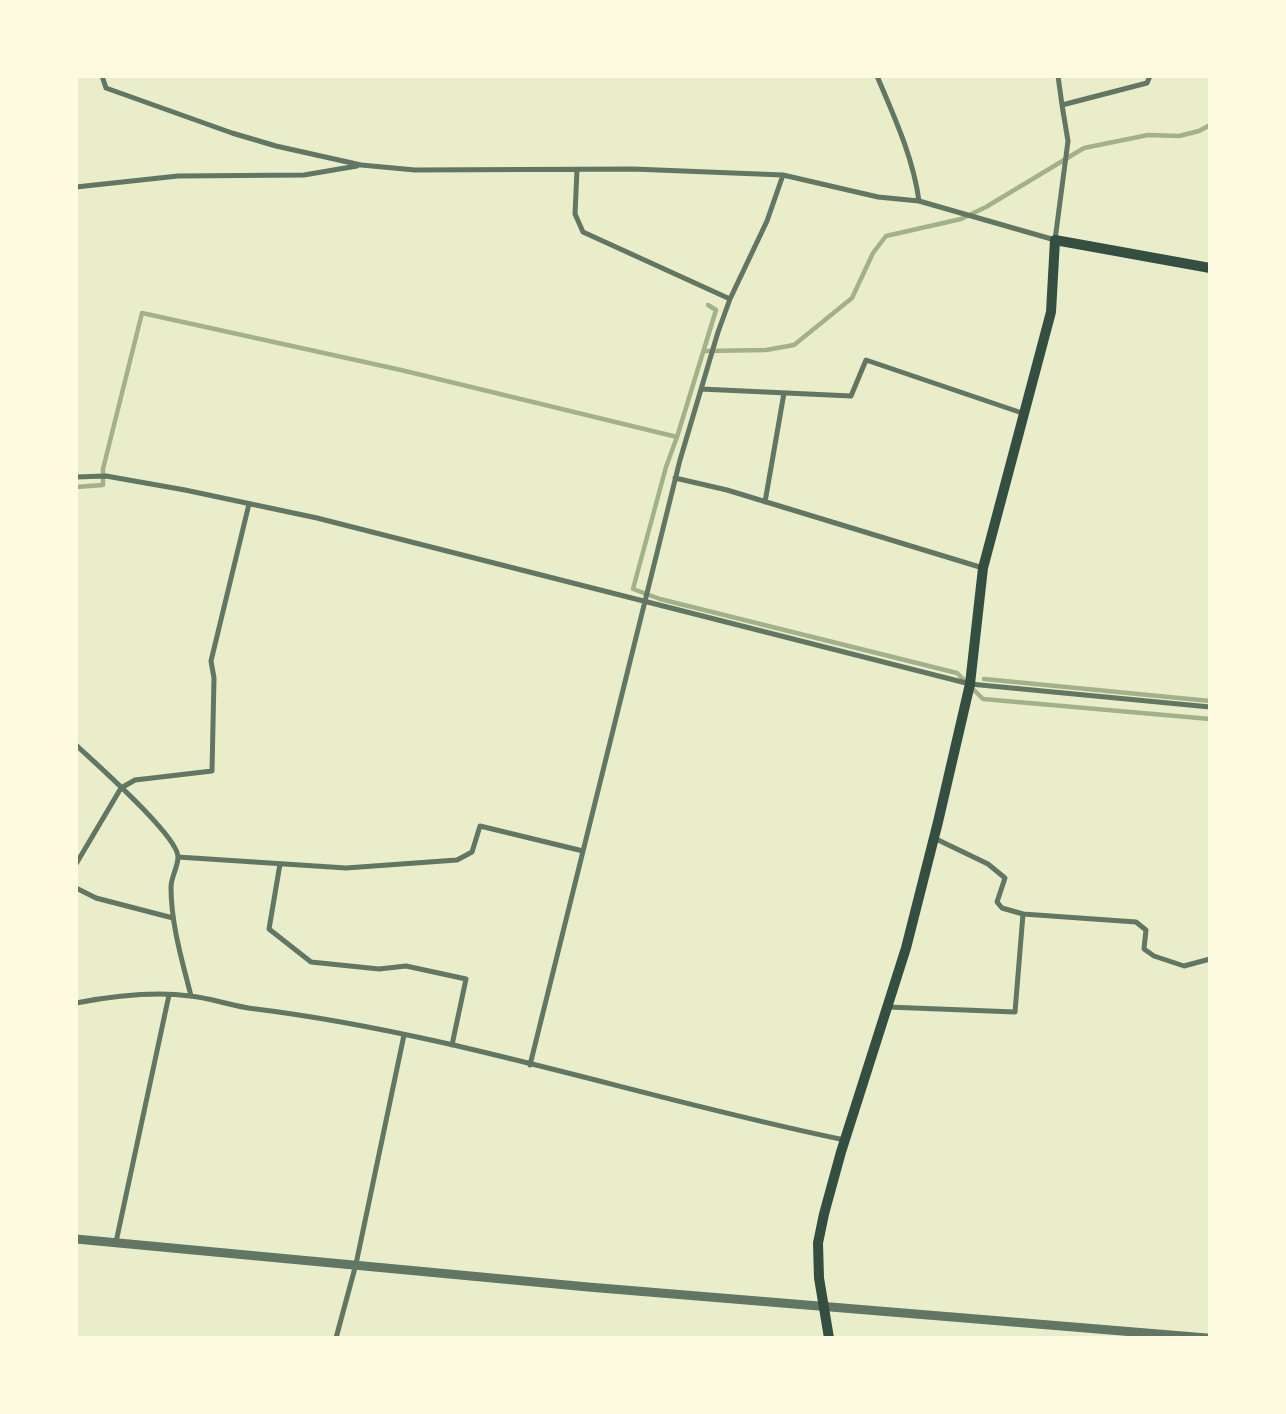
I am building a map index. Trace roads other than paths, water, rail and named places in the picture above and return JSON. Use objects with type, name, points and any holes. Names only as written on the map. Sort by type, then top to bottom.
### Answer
[{"type":"main road","points":[[829,1338],[819,1278],[818,1243],[824,1214],[846,1140],[906,948],[934,838],[970,684],[983,568],[1051,312],[1055,240],[1210,268]]},
{"type":"street","points":[[102,76],[106,88],[232,133],[276,146],[361,165],[415,170],[698,170],[783,175],[878,197],[919,201],[1055,240],[1068,141],[1058,76]]},
{"type":"street","points":[[877,76],[899,129],[916,182],[919,201]]},
{"type":"street","points":[[1062,105],[1147,83],[1150,76]]},
{"type":"street","points":[[76,187],[178,176],[304,175],[361,165]]},
{"type":"street","points":[[578,170],[575,214],[583,232],[730,299]]},
{"type":"street","points":[[530,1064],[675,478],[730,299],[767,221],[783,175]]},
{"type":"street","points":[[701,389],[852,396],[866,360],[1025,414]]},
{"type":"street","points":[[765,502],[784,393]]},
{"type":"street","points":[[76,477],[106,476],[317,518],[970,684],[1210,707]]},
{"type":"street","points":[[675,478],[765,502],[983,568]]},
{"type":"street","points":[[76,864],[121,788],[135,780],[212,771],[214,678],[211,661],[249,504]]},
{"type":"street","points":[[76,745],[121,788],[168,838],[178,857],[171,885],[173,918],[191,996]]},
{"type":"street","points":[[178,857],[346,868],[457,860],[472,852],[480,826],[583,851]]},
{"type":"street","points":[[934,838],[988,864],[1005,878],[997,902],[1002,908],[1023,914],[1136,922],[1146,930],[1144,949],[1154,956],[1184,966],[1210,959]]},
{"type":"street","points":[[280,864],[269,929],[311,962],[379,969],[406,966],[466,979],[452,1045]]},
{"type":"street","points":[[76,888],[96,898],[173,918]]},
{"type":"street","points":[[888,1007],[1015,1012],[1023,914]]},
{"type":"street","points":[[76,1003],[136,995],[191,996],[237,1007],[327,1018],[452,1045],[846,1140]]},
{"type":"street","points":[[116,1242],[169,995]]},
{"type":"street","points":[[336,1338],[356,1264],[404,1035]]},
{"type":"street","points":[[76,1239],[823,1307],[1207,1338]]},
{"type":"waterway","points":[[705,351],[766,350],[794,345],[852,298],[873,253],[886,236],[961,219],[986,207],[1084,148],[1148,135],[1179,136],[1199,131],[1210,125]]},
{"type":"waterway","points":[[76,487],[103,485],[103,469],[142,313],[401,370],[677,437],[716,310],[708,305]]},
{"type":"waterway","points":[[677,437],[666,467],[633,589],[660,599],[957,673],[983,699],[1210,719]]},
{"type":"waterway","points":[[984,679],[1210,701]]}]
